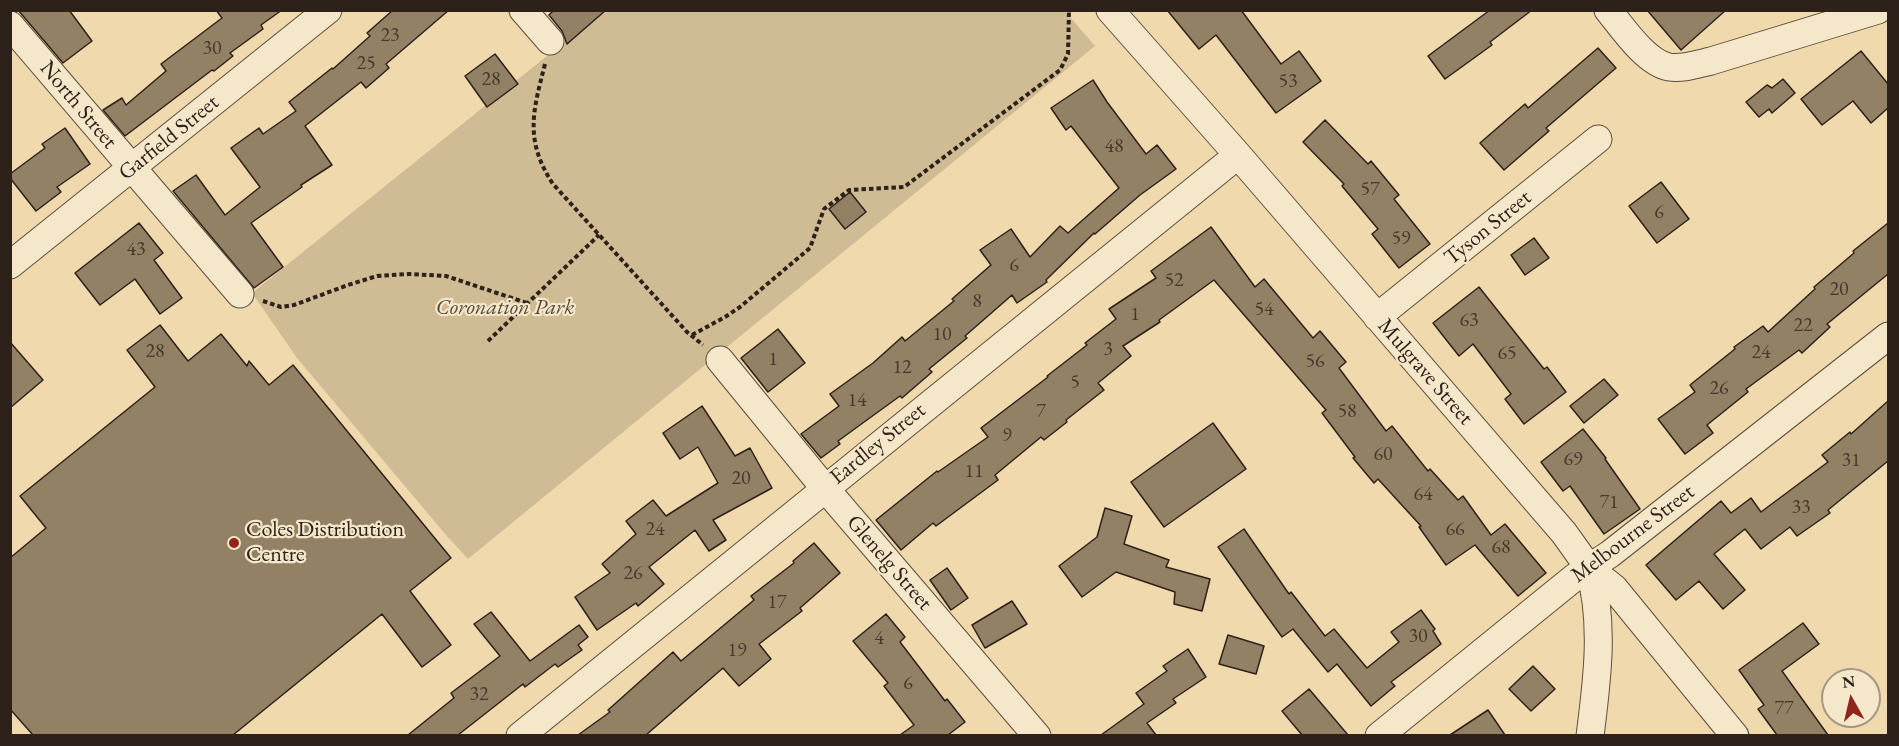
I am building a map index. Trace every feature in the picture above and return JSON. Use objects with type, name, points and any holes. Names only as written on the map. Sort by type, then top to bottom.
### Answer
[{"type":"street","name":"Garfield Street","points":[[10,265],[328,10]]},
{"type":"street","points":[[523,10],[547,49]]},
{"type":"street","name":"Mulgrave Street","points":[[1110,10],[1238,154],[1568,537],[1589,568],[1614,588],[1736,735]]},
{"type":"street","points":[[1608,10],[1652,59],[1668,67],[1711,61],[1878,10]]},
{"type":"street","name":"North Street","points":[[10,25],[132,168],[250,296]]},
{"type":"street","name":"Tyson Street","points":[[1377,317],[1599,139]]},
{"type":"street","name":"Eardley Street","points":[[520,735],[1238,154]]},
{"type":"street","name":"Melbourne Street","points":[[1379,735],[1575,577],[1610,554],[1888,336]]},
{"type":"street","name":"Glenelg Street","points":[[720,360],[824,488],[1037,735]]},
{"type":"street","points":[[1589,568],[1596,592],[1598,622],[1597,667],[1590,735]]},
{"type":"path","points":[[692,335],[725,318],[740,307],[810,248],[824,209],[849,189],[904,187],[1060,70],[1068,54],[1069,10]]},
{"type":"path","points":[[547,49],[534,109],[532,130],[541,166],[553,184],[599,235],[692,335],[720,360]]},
{"type":"path","points":[[488,341],[599,235]]},
{"type":"path","points":[[250,296],[281,307],[294,305],[376,276],[409,274],[446,276],[527,303]]},
{"type":"green space","name":"Coronation Park","points":[[603,11],[1065,11],[1095,46],[468,559],[297,358],[252,293]]},
{"type":"building","points":[[18,10],[69,10],[92,41],[63,63]]},
{"type":"building","points":[[216,10],[282,10],[261,25],[263,29],[230,53],[233,56],[125,136],[103,110],[122,98],[126,105],[166,71],[161,64],[222,18]]},
{"type":"building","points":[[393,10],[449,10],[386,64],[389,68],[366,88],[361,82],[305,126],[332,165],[251,223],[283,267],[254,288],[173,191],[196,175],[225,215],[260,187],[231,148],[259,128],[263,134],[296,111],[289,102],[333,69],[370,36],[367,33]]},
{"type":"building","points":[[554,10],[606,10],[567,44],[562,31],[549,15]]},
{"type":"building","points":[[1167,10],[1241,10],[1281,64],[1299,51],[1321,81],[1276,113],[1216,35],[1199,49]]},
{"type":"building","points":[[1490,10],[1532,10],[1490,42],[1492,45],[1445,79],[1428,56]]},
{"type":"building","points":[[1647,10],[1726,10],[1681,50]]},
{"type":"building","points":[[1598,48],[1616,68],[1546,128],[1549,131],[1504,170],[1480,143],[1525,104],[1528,108]]},
{"type":"building","points":[[1861,51],[1888,84],[1888,108],[1871,123],[1853,101],[1822,125],[1801,99]]},
{"type":"building","points":[[495,54],[518,84],[487,107],[465,76]]},
{"type":"building","points":[[1783,79],[1795,93],[1772,113],[1769,109],[1759,117],[1746,102],[1767,85],[1772,88]]},
{"type":"building","points":[[1093,80],[1146,154],[1157,145],[1176,169],[1094,233],[1046,280],[1047,282],[1017,303],[1012,295],[965,336],[967,338],[929,369],[932,372],[902,398],[900,396],[838,441],[840,444],[821,458],[801,434],[839,406],[830,394],[873,363],[902,337],[905,341],[954,301],[952,299],[991,265],[980,250],[1011,229],[1030,257],[1060,226],[1068,233],[1119,188],[1071,126],[1066,130],[1051,108]]},
{"type":"building","points":[[1325,120],[1368,164],[1371,161],[1399,195],[1394,199],[1430,244],[1399,268],[1372,234],[1378,229],[1342,186],[1344,184],[1303,142]]},
{"type":"building","points":[[65,128],[90,164],[57,187],[61,192],[36,211],[10,178],[10,174],[45,148],[42,144]]},
{"type":"building","points":[[1661,182],[1689,219],[1657,243],[1629,206]]},
{"type":"building","points":[[850,192],[866,212],[845,229],[829,209]]},
{"type":"building","points":[[139,223],[163,253],[154,260],[182,298],[160,314],[135,279],[100,305],[75,273]]},
{"type":"building","points":[[1888,223],[1888,274],[1827,324],[1830,327],[1802,353],[1799,350],[1746,389],[1748,392],[1707,425],[1713,433],[1685,454],[1658,419],[1695,392],[1690,385],[1735,349],[1734,347],[1763,326],[1768,332],[1815,289],[1814,287],[1854,253],[1853,251]]},
{"type":"building","points":[[1211,227],[1255,287],[1264,279],[1313,338],[1320,331],[1346,362],[1339,368],[1386,431],[1392,426],[1428,471],[1430,469],[1458,500],[1463,496],[1491,535],[1505,524],[1546,573],[1518,596],[1475,545],[1446,565],[1419,527],[1421,526],[1378,479],[1374,483],[1353,458],[1355,457],[1322,413],[1326,410],[1214,280],[1159,320],[1160,322],[1123,346],[1131,356],[1098,383],[1104,390],[1066,420],[1067,422],[1044,440],[1041,437],[995,475],[998,480],[936,526],[933,523],[901,550],[876,520],[937,471],[988,437],[981,428],[1087,345],[1085,343],[1116,319],[1109,309],[1156,278],[1151,271]]},
{"type":"building","points":[[1534,238],[1549,258],[1525,275],[1511,255]]},
{"type":"building","points":[[1479,287],[1544,369],[1547,367],[1566,392],[1524,424],[1505,399],[1511,394],[1473,344],[1459,356],[1433,323]]},
{"type":"building","name":"Coles Distribution Centre","points":[[160,325],[188,361],[221,334],[247,366],[249,361],[269,385],[293,365],[451,558],[410,591],[451,645],[422,667],[382,614],[233,735],[33,735],[10,709],[10,558],[46,528],[20,496],[155,387],[127,350]]},
{"type":"building","points":[[778,329],[805,363],[768,392],[741,358]]},
{"type":"building","points":[[10,342],[43,380],[10,408]]},
{"type":"building","points":[[1604,379],[1618,395],[1584,423],[1570,406]]},
{"type":"building","points":[[1888,401],[1888,461],[1828,510],[1830,513],[1797,536],[1790,527],[1761,549],[1745,529],[1714,554],[1745,590],[1723,609],[1699,581],[1676,600],[1646,565],[1721,501],[1731,513],[1751,498],[1761,512],[1828,462],[1822,455],[1850,432],[1851,434]]},
{"type":"building","points":[[702,406],[735,456],[750,448],[772,488],[713,520],[726,540],[709,551],[695,530],[649,567],[664,584],[638,606],[636,603],[597,630],[575,597],[610,573],[602,564],[636,534],[626,521],[653,500],[666,516],[718,483],[698,447],[680,459],[663,433]]},
{"type":"building","points":[[1213,423],[1246,469],[1164,527],[1131,482]]},
{"type":"building","points":[[1583,429],[1606,458],[1640,509],[1604,534],[1570,486],[1563,491],[1541,462]]},
{"type":"building","points":[[1105,508],[1132,516],[1124,544],[1169,560],[1166,567],[1210,579],[1202,611],[1174,604],[1175,592],[1116,572],[1082,597],[1059,566],[1097,537]]},
{"type":"building","points":[[1244,529],[1289,594],[1291,592],[1325,636],[1334,629],[1367,668],[1399,642],[1391,632],[1421,610],[1435,629],[1433,631],[1441,644],[1391,682],[1395,686],[1371,706],[1337,664],[1328,672],[1293,629],[1282,637],[1256,601],[1218,547]]},
{"type":"building","points":[[814,543],[840,573],[800,608],[802,611],[759,644],[771,659],[739,686],[723,668],[646,735],[578,735],[610,712],[608,710],[673,652],[681,661],[754,600],[751,596],[794,563],[793,561]]},
{"type":"building","points":[[947,568],[968,598],[951,610],[930,580]]},
{"type":"building","points":[[1012,601],[1027,624],[985,648],[972,625]]},
{"type":"building","points":[[491,612],[530,661],[579,625],[588,637],[578,645],[582,650],[558,667],[555,664],[525,687],[523,684],[458,735],[408,735],[454,698],[451,693],[500,656],[474,624]]},
{"type":"building","points":[[886,614],[905,637],[900,642],[945,701],[947,699],[965,722],[948,735],[900,735],[914,725],[884,686],[888,683],[853,641]]},
{"type":"building","points":[[1803,623],[1819,644],[1782,671],[1828,735],[1777,735],[1758,709],[1764,705],[1739,670]]},
{"type":"building","points":[[1228,635],[1264,646],[1256,674],[1219,664]]},
{"type":"building","points":[[1188,649],[1206,677],[1173,699],[1176,703],[1147,723],[1156,735],[1101,735],[1144,704],[1136,693],[1167,671],[1163,666]]},
{"type":"building","points":[[1533,666],[1555,689],[1531,711],[1509,689]]},
{"type":"building","points":[[1309,689],[1348,735],[1302,735],[1282,711]]},
{"type":"building","points":[[1488,710],[1505,735],[1450,735]]},
{"type":"place","name":"Coles Distribution Centre","points":[[234,543]]}]
